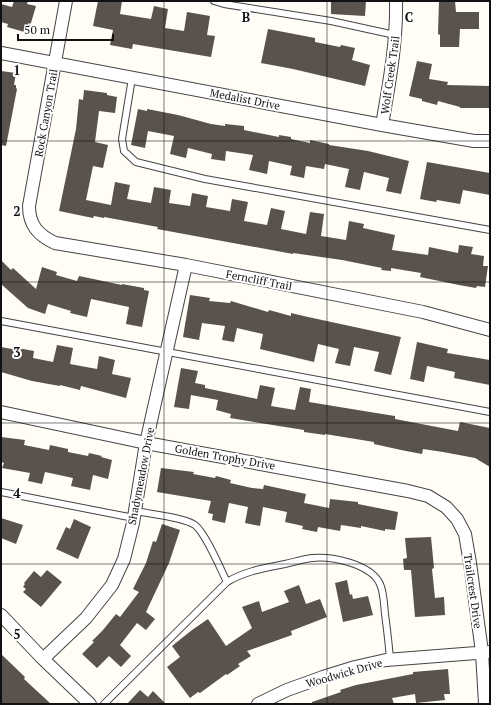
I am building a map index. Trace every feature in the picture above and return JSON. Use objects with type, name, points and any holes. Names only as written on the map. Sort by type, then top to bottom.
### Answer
[{"type":"street","name":"Rock Canyon Trail","points":[[32,224],[29,216],[29,206],[66,1]]},
{"type":"street","name":"Wolf Creek Trail","points":[[382,125],[394,57],[396,35],[396,1]]},
{"type":"street","name":"Medalist Drive","points":[[1,53],[382,125],[474,141],[490,141]]},
{"type":"street","name":"Ferncliff Trail","points":[[32,224],[38,232],[55,243],[186,265],[423,312],[490,330]]},
{"type":"street","name":"Shadymeadow Drive","points":[[43,659],[86,618],[112,585],[124,559],[134,514],[146,443],[186,265]]},
{"type":"street","name":"Golden Trophy Drive","points":[[1,412],[146,443],[408,491],[428,496],[446,507]]},
{"type":"street","name":"Trailcrest Drive","points":[[446,507],[457,519],[465,534],[486,652],[485,704]]},
{"type":"street","points":[[1,615],[43,659],[90,704]]},
{"type":"street","name":"Woodwick Drive","points":[[258,704],[287,690],[355,667],[390,660],[486,652]]},
{"type":"lane","points":[[214,1],[224,4],[331,21],[396,35]]},
{"type":"lane","points":[[132,78],[122,138],[124,151],[136,162],[205,179],[490,230]]},
{"type":"lane","points":[[1,321],[490,412]]},
{"type":"lane","points":[[1,492],[185,521],[194,525],[202,532],[226,582]]},
{"type":"lane","points":[[104,704],[226,582],[237,576],[250,572],[312,558],[326,558],[347,562],[360,566],[374,575],[380,584],[384,602],[390,660]]},
{"type":"building","points":[[14,1],[28,1],[27,4],[36,6],[28,33],[7,27],[8,24],[1,22],[1,4],[12,7]]},
{"type":"building","points":[[98,1],[122,1],[120,14],[151,19],[154,6],[168,9],[165,28],[184,31],[187,12],[210,16],[207,35],[215,36],[211,57],[133,44],[132,49],[110,45],[113,30],[93,26]]},
{"type":"building","points":[[331,1],[366,1],[365,16],[331,14]]},
{"type":"building","points":[[439,1],[455,1],[456,12],[479,12],[479,29],[460,29],[459,47],[440,47],[440,35],[438,34]]},
{"type":"building","points":[[268,29],[315,38],[315,42],[340,47],[341,45],[355,48],[352,60],[370,65],[365,86],[261,63]]},
{"type":"building","points":[[417,61],[432,64],[429,79],[448,82],[447,85],[490,86],[490,108],[460,108],[438,101],[437,105],[409,96]]},
{"type":"building","points":[[1,71],[16,73],[14,85],[16,85],[17,89],[6,146],[1,145]]},
{"type":"building","points":[[84,90],[107,93],[107,95],[117,97],[115,113],[99,111],[95,142],[108,145],[103,168],[93,166],[86,200],[111,205],[115,182],[130,185],[127,199],[151,203],[154,187],[171,190],[169,203],[190,206],[192,193],[208,196],[206,207],[230,211],[232,199],[248,202],[244,221],[267,225],[271,208],[285,211],[281,229],[306,234],[310,212],[324,214],[321,236],[346,240],[349,221],[364,224],[363,228],[395,235],[392,250],[428,255],[429,247],[458,253],[459,245],[473,247],[471,254],[484,256],[483,266],[488,266],[485,287],[477,286],[476,288],[459,285],[420,277],[421,273],[391,268],[391,271],[381,270],[382,268],[342,260],[293,254],[157,229],[158,227],[104,217],[94,216],[93,218],[59,211],[76,129],[79,99],[83,100]]},
{"type":"building","points":[[138,109],[147,111],[147,109],[178,115],[211,124],[244,126],[244,130],[279,137],[279,135],[291,137],[291,139],[310,143],[310,140],[329,145],[368,151],[409,161],[401,194],[386,191],[389,178],[364,172],[360,190],[345,187],[349,169],[325,164],[324,169],[306,166],[304,178],[290,175],[292,166],[269,161],[267,174],[249,170],[253,155],[226,151],[225,161],[211,159],[212,154],[188,148],[186,158],[170,154],[174,136],[148,131],[145,148],[131,145]]},
{"type":"building","points":[[427,162],[490,173],[490,195],[463,190],[460,204],[420,199]]},
{"type":"building","points":[[1,260],[11,270],[13,268],[36,289],[42,267],[57,272],[56,275],[77,281],[79,276],[144,288],[144,290],[149,291],[142,327],[126,324],[129,307],[91,299],[87,317],[70,313],[71,311],[48,304],[45,314],[28,308],[1,284]]},
{"type":"building","points":[[190,295],[210,298],[209,301],[230,303],[231,301],[268,312],[269,310],[291,316],[291,313],[401,337],[391,375],[374,371],[379,352],[354,347],[350,366],[335,363],[339,349],[318,344],[314,362],[260,349],[263,334],[237,328],[234,342],[222,340],[225,326],[202,323],[199,340],[183,337]]},
{"type":"building","points":[[417,342],[448,349],[447,353],[490,360],[490,385],[454,378],[455,372],[427,366],[424,382],[410,379]]},
{"type":"building","points":[[57,345],[73,348],[70,364],[97,369],[99,356],[115,360],[112,374],[131,378],[126,398],[81,386],[80,390],[60,385],[32,381],[1,372],[1,347],[12,349],[12,347],[34,351],[33,358],[53,362]]},
{"type":"building","points":[[181,368],[198,371],[195,383],[205,385],[205,388],[257,399],[260,385],[275,388],[271,406],[295,410],[300,387],[311,389],[309,402],[395,416],[395,419],[458,431],[460,422],[490,428],[490,467],[475,458],[423,449],[422,454],[374,444],[374,442],[304,432],[304,430],[230,418],[231,414],[216,410],[218,400],[191,395],[189,409],[174,407]]},
{"type":"building","points":[[1,437],[25,440],[24,445],[49,450],[50,445],[68,449],[68,452],[88,456],[89,453],[102,456],[101,457],[112,460],[108,479],[93,475],[90,490],[71,486],[73,478],[45,472],[42,484],[28,481],[30,473],[2,468],[4,463],[1,462]]},
{"type":"building","points":[[161,468],[194,472],[193,474],[215,478],[216,476],[231,480],[230,483],[252,488],[263,489],[264,485],[306,494],[304,503],[329,508],[330,499],[358,502],[358,504],[398,512],[395,530],[385,529],[385,531],[361,526],[361,528],[341,525],[340,531],[318,527],[317,532],[302,529],[303,526],[285,522],[287,512],[263,507],[260,526],[245,523],[248,507],[229,503],[225,523],[212,520],[213,514],[208,513],[211,501],[157,492]]},
{"type":"building","points":[[1,518],[23,525],[16,544],[1,538]]},
{"type":"building","points":[[74,519],[91,527],[78,559],[56,549],[66,527],[70,529]]},
{"type":"building","points":[[162,524],[180,530],[169,563],[146,612],[155,619],[146,630],[137,623],[120,645],[131,656],[121,667],[109,656],[97,668],[82,654],[94,642],[92,641],[116,614],[120,617],[139,592],[133,589],[146,563],[153,541],[156,542]]},
{"type":"building","points":[[431,537],[435,598],[444,597],[445,615],[415,617],[411,570],[404,570],[403,559],[407,558],[405,538]]},
{"type":"building","points":[[47,570],[62,582],[41,607],[23,592],[26,589],[23,587],[25,584],[24,583],[34,571],[41,577]]},
{"type":"building","points":[[347,580],[350,595],[352,594],[353,599],[368,596],[373,615],[343,622],[335,583]]},
{"type":"building","points":[[299,585],[306,604],[320,599],[327,617],[291,631],[292,635],[247,651],[251,656],[238,664],[240,666],[190,698],[167,667],[180,657],[172,646],[208,619],[226,646],[252,628],[242,607],[259,601],[262,612],[289,602],[284,591]]},
{"type":"building","points":[[1,654],[25,677],[24,679],[51,704],[1,704]]},
{"type":"building","points":[[448,669],[450,694],[444,694],[445,700],[416,703],[415,694],[392,698],[394,704],[312,704],[312,702],[356,685],[413,674],[413,672]]},
{"type":"building","points":[[140,690],[148,697],[153,691],[166,704],[127,704]]}]
